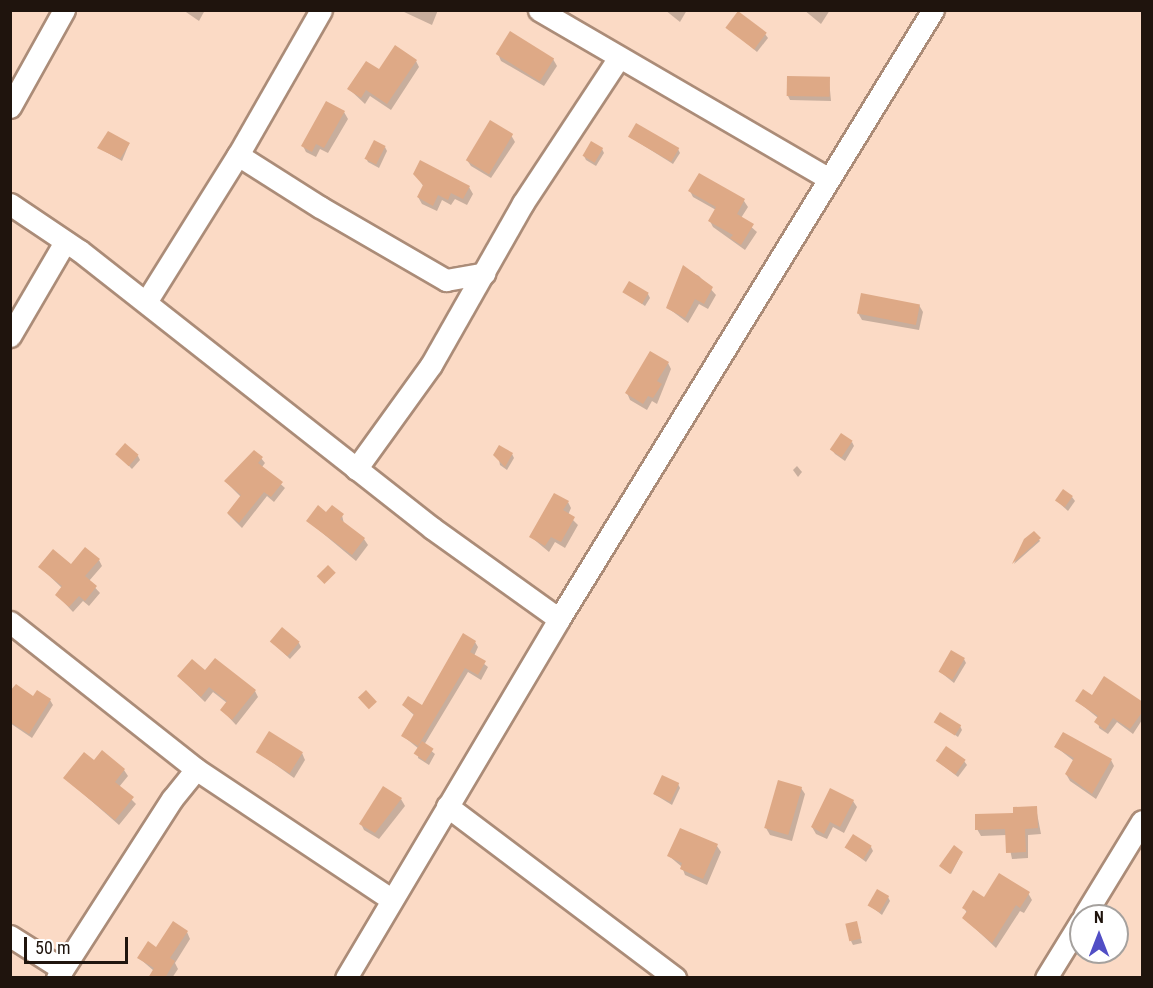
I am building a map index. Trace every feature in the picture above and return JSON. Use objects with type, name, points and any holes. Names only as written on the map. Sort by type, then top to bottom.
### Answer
[{"type":"street","points":[[10,107],[64,10]]},
{"type":"street","points":[[146,302],[238,155],[321,10]]},
{"type":"street","points":[[539,10],[618,59],[828,178]]},
{"type":"street","points":[[346,978],[559,619],[933,10]]},
{"type":"street","points":[[356,469],[431,365],[523,203],[618,59]]},
{"type":"street","points":[[238,155],[320,207],[447,280],[461,315]]},
{"type":"street","points":[[10,204],[146,302],[356,469],[559,619]]},
{"type":"street","points":[[10,336],[65,242]]},
{"type":"street","points":[[447,280],[484,273]]},
{"type":"street","points":[[10,622],[196,769],[391,899]]},
{"type":"street","points":[[10,936],[59,973],[172,799],[196,769]]},
{"type":"street","points":[[447,806],[675,978]]},
{"type":"street","points":[[1091,904],[1143,821]]},
{"type":"street","points":[[1046,978],[1069,941]]},
{"type":"building","points":[[738,11],[767,33],[754,49],[725,28]]},
{"type":"building","points":[[510,31],[554,59],[540,81],[496,54]]},
{"type":"building","points":[[395,45],[417,60],[387,104],[366,90],[361,98],[347,89],[366,61],[379,69]]},
{"type":"building","points":[[787,76],[830,77],[830,97],[787,96]]},
{"type":"building","points":[[326,101],[345,111],[324,148],[316,144],[312,152],[301,146]]},
{"type":"building","points":[[490,120],[513,134],[489,174],[466,160]]},
{"type":"building","points":[[636,123],[679,148],[671,162],[628,137]]},
{"type":"building","points":[[108,131],[130,143],[120,159],[97,148]]},
{"type":"building","points":[[374,140],[386,146],[376,165],[364,159]]},
{"type":"building","points":[[591,141],[603,148],[595,163],[582,156]]},
{"type":"building","points":[[420,160],[470,186],[463,199],[451,193],[448,200],[438,195],[433,206],[417,197],[423,185],[413,174]]},
{"type":"building","points":[[699,173],[745,199],[737,214],[754,224],[741,245],[730,238],[733,235],[708,221],[716,207],[688,191]]},
{"type":"building","points":[[683,265],[713,287],[704,304],[695,299],[685,318],[666,308]]},
{"type":"building","points":[[629,281],[649,293],[642,304],[622,292]]},
{"type":"building","points":[[861,293],[920,304],[916,325],[857,314]]},
{"type":"building","points":[[650,351],[669,362],[657,381],[662,384],[653,398],[648,396],[643,404],[625,393]]},
{"type":"building","points":[[841,433],[853,441],[841,457],[830,450]]},
{"type":"building","points":[[125,443],[139,455],[129,466],[115,454]]},
{"type":"building","points":[[499,445],[513,453],[505,467],[493,455]]},
{"type":"building","points":[[254,450],[263,457],[258,463],[283,482],[271,497],[264,492],[239,523],[227,513],[241,495],[224,481]]},
{"type":"building","points":[[1063,489],[1073,496],[1065,507],[1055,500]]},
{"type":"building","points":[[554,493],[569,501],[563,510],[575,517],[561,542],[551,537],[545,546],[529,537]]},
{"type":"building","points":[[318,505],[326,512],[332,505],[344,514],[340,519],[365,538],[352,555],[306,521]]},
{"type":"building","points":[[1034,531],[1041,538],[1012,564],[1024,539]]},
{"type":"building","points":[[85,547],[100,559],[85,576],[97,586],[85,601],[79,596],[69,607],[55,595],[62,586],[38,567],[53,549],[71,564]]},
{"type":"building","points":[[328,565],[336,573],[324,584],[317,576]]},
{"type":"building","points":[[282,627],[300,642],[287,656],[270,642]]},
{"type":"building","points":[[463,633],[476,641],[470,652],[486,661],[478,675],[465,668],[418,746],[401,736],[414,714],[402,705],[408,696],[422,705]]},
{"type":"building","points":[[951,650],[965,658],[952,680],[938,672]]},
{"type":"building","points":[[215,658],[256,690],[232,720],[220,710],[227,701],[209,687],[201,697],[177,676],[192,659],[205,670]]},
{"type":"building","points":[[1104,676],[1143,702],[1143,711],[1130,729],[1113,718],[1105,730],[1094,722],[1098,716],[1075,701],[1083,689],[1092,695]]},
{"type":"building","points":[[16,684],[33,696],[37,690],[51,699],[29,734],[10,722],[10,691]]},
{"type":"building","points":[[366,690],[377,702],[369,709],[358,698]]},
{"type":"building","points":[[940,712],[961,725],[955,735],[934,722]]},
{"type":"building","points":[[269,731],[303,752],[290,773],[256,752]]},
{"type":"building","points":[[1063,732],[1112,759],[1092,794],[1065,774],[1074,758],[1054,747]]},
{"type":"building","points":[[422,741],[434,749],[425,761],[414,753]]},
{"type":"building","points":[[946,746],[966,760],[955,775],[936,761]]},
{"type":"building","points":[[102,750],[125,769],[115,782],[134,797],[115,820],[63,778],[84,752],[94,760]]},
{"type":"building","points":[[662,775],[679,783],[670,802],[653,794]]},
{"type":"building","points":[[778,780],[802,787],[788,835],[764,828]]},
{"type":"building","points":[[383,786],[402,798],[375,833],[359,824]]},
{"type":"building","points":[[830,788],[854,800],[840,827],[830,822],[824,834],[811,827]]},
{"type":"building","points":[[1037,806],[1038,828],[1025,829],[1026,852],[1006,853],[1005,829],[975,830],[975,814],[1013,813],[1013,807]]},
{"type":"building","points":[[680,828],[718,844],[703,879],[680,869],[682,863],[667,856]]},
{"type":"building","points":[[853,834],[872,846],[863,859],[845,848]]},
{"type":"building","points":[[954,845],[963,852],[950,874],[939,866]]},
{"type":"building","points":[[999,873],[1030,892],[1020,908],[1016,905],[992,943],[962,918],[967,911],[962,908],[973,890],[984,897]]},
{"type":"building","points":[[877,889],[889,896],[880,912],[868,905]]},
{"type":"building","points":[[173,921],[188,931],[170,958],[175,961],[165,978],[148,978],[154,968],[137,958],[148,941],[156,947]]},
{"type":"building","points":[[857,921],[861,939],[849,941],[845,924]]}]
